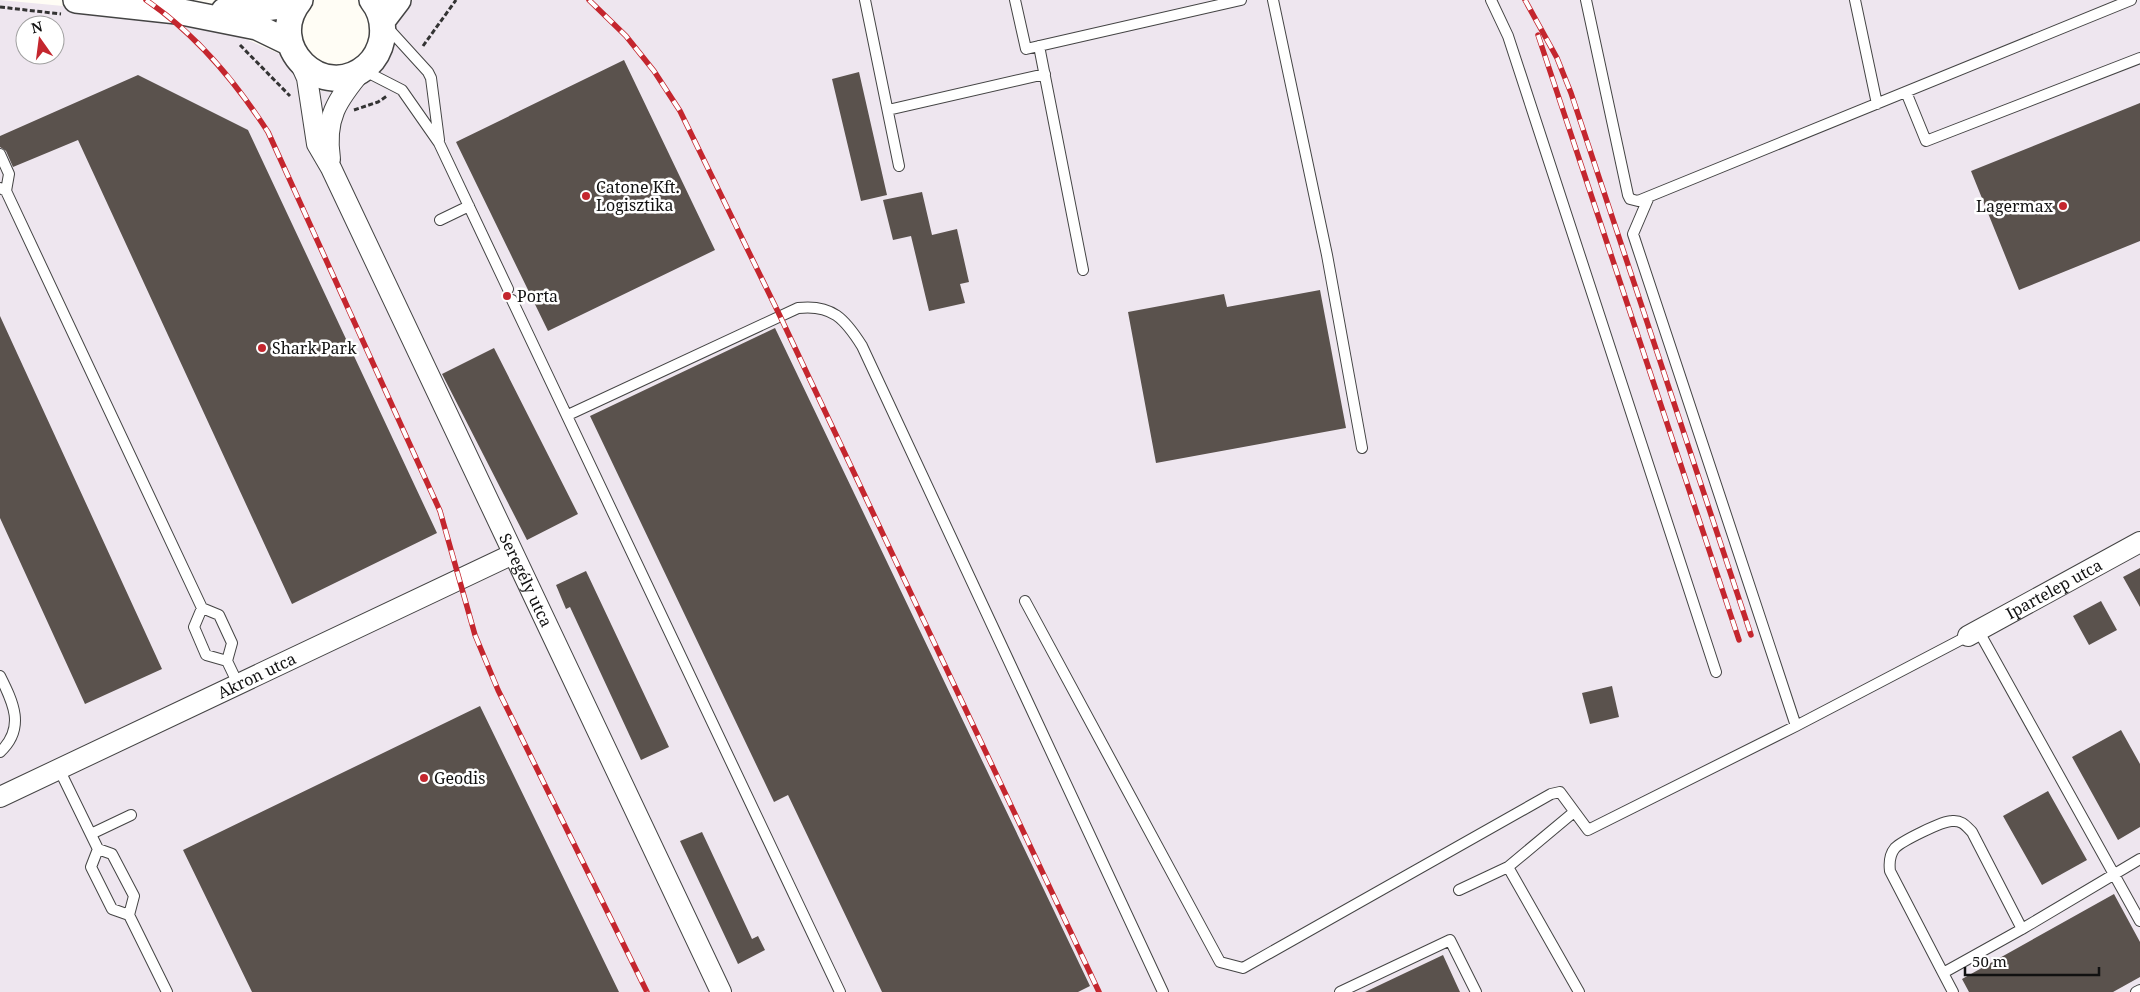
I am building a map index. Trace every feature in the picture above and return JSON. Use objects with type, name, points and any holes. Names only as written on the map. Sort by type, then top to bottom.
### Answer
[{"type":"street","points":[[177,11],[257,27],[294,51],[313,72],[330,78],[351,75],[362,70],[378,53],[382,37],[377,11],[398,0]]},
{"type":"street","points":[[72,7],[177,11],[241,11],[298,2]]},
{"type":"street","points":[[294,51],[289,23],[298,2]]},
{"type":"street","name":"Seregély utca","points":[[294,51],[307,78],[313,107],[317,144],[332,168],[721,992]]},
{"type":"street","name":"Seregély utca","points":[[332,168],[328,146],[333,109],[344,91],[362,70]]},
{"type":"street","name":"Ipartelep utca","points":[[1973,633],[2140,542]]},
{"type":"street","name":"Akron utca","points":[[0,797],[513,554]]},
{"type":"lane","points":[[866,0],[898,166]]},
{"type":"lane","points":[[1015,0],[1026,49],[1241,0]]},
{"type":"lane","points":[[1273,0],[1327,255],[1362,448]]},
{"type":"lane","points":[[1491,0],[1508,36],[1716,672]]},
{"type":"lane","points":[[1587,0],[1628,194],[1634,201],[1648,199],[2131,0]]},
{"type":"lane","points":[[1855,0],[1877,104]]},
{"type":"lane","points":[[377,11],[431,78],[440,143]]},
{"type":"lane","points":[[1039,46],[1083,270]]},
{"type":"lane","points":[[1906,92],[1926,141],[2140,58]]},
{"type":"lane","points":[[362,70],[395,85],[408,96],[440,143],[508,289]]},
{"type":"lane","points":[[888,110],[1044,74]]},
{"type":"lane","points":[[0,154],[9,174],[3,189],[202,608],[219,615],[232,643],[227,661],[238,684]]},
{"type":"lane","points":[[1648,199],[1633,234],[1796,726]]},
{"type":"lane","points":[[440,220],[469,206]]},
{"type":"lane","points":[[512,300],[840,992]]},
{"type":"lane","points":[[568,415],[798,308],[825,309],[839,316],[851,328],[862,346],[1163,992]]},
{"type":"lane","points":[[1026,601],[1220,962],[1243,968],[1551,794],[1560,792],[1588,830],[1796,726],[1973,633],[2140,921]]},
{"type":"lane","points":[[202,608],[194,627],[206,655],[227,661]]},
{"type":"lane","points":[[0,676],[15,706],[15,731],[0,752]]},
{"type":"lane","points":[[59,769],[98,849],[92,867],[112,909],[130,915]]},
{"type":"lane","points":[[1459,890],[1508,867],[1574,812]]},
{"type":"lane","points":[[91,834],[131,815]]},
{"type":"lane","points":[[1953,992],[1890,871],[1895,848],[1944,822],[1960,821],[1972,832],[2022,929]]},
{"type":"lane","points":[[98,849],[112,854],[134,896],[130,915],[167,992]]},
{"type":"lane","points":[[1943,973],[2140,859]]},
{"type":"lane","points":[[1508,867],[1579,992]]},
{"type":"lane","points":[[1340,992],[1450,940],[1476,992]]},
{"type":"lane","points":[[2136,992],[2140,990]]},
{"type":"path","points":[[415,57],[456,0]]},
{"type":"path","points":[[0,6],[72,7]]},
{"type":"path","points":[[238,43],[300,105],[313,107]]},
{"type":"path","points":[[333,109],[356,110],[378,102],[387,96],[395,85]]},
{"type":"shaded area","points":[[0,0],[200,19],[280,54],[312,90],[337,92],[369,81],[391,43],[394,20],[413,0],[2140,0],[2140,992],[0,992]]},
{"type":"building","name":"Catone Kft. Logisztika","points":[[624,60],[715,250],[548,331],[456,142]]},
{"type":"building","points":[[859,72],[887,195],[861,201],[832,79]]},
{"type":"building","name":"Shark Park","points":[[138,75],[248,130],[437,533],[292,604],[78,140],[13,167],[6,151],[0,147],[0,136]]},
{"type":"building","name":"Lagermax","points":[[2140,103],[2140,241],[2019,290],[1971,171]]},
{"type":"building","points":[[922,192],[932,235],[957,229],[969,282],[960,284],[965,303],[929,311],[911,236],[893,240],[883,200]]},
{"type":"building","points":[[1320,290],[1346,428],[1156,463],[1128,312],[1224,294],[1227,307]]},
{"type":"building","points":[[0,316],[162,669],[85,704],[0,518]]},
{"type":"building","points":[[775,328],[1090,986],[1078,992],[882,992],[788,795],[774,802],[590,416]]},
{"type":"building","points":[[494,348],[578,514],[527,540],[442,374]]},
{"type":"building","points":[[2140,568],[2140,607],[2123,577]]},
{"type":"building","points":[[586,571],[669,747],[641,760],[570,607],[566,609],[556,585]]},
{"type":"building","points":[[2101,601],[2117,630],[2089,645],[2073,616]]},
{"type":"building","points":[[1612,686],[1619,717],[1590,724],[1582,693]]},
{"type":"building","name":"Geodis","points":[[480,706],[619,992],[252,992],[183,850]]},
{"type":"building","points":[[2121,730],[2140,764],[2140,827],[2118,840],[2072,757]]},
{"type":"building","points":[[2048,791],[2087,860],[2042,885],[2003,816]]},
{"type":"building","points":[[702,832],[752,939],[758,936],[765,950],[738,964],[680,841]]},
{"type":"building","points":[[2114,894],[2140,942],[2140,977],[2113,992],[1969,992],[1962,979]]},
{"type":"building","points":[[1443,955],[1460,992],[1365,992]]},
{"type":"railway","points":[[146,0],[182,28],[214,60],[268,132],[440,511],[475,635],[498,690],[647,992]]},
{"type":"railway","points":[[589,0],[626,36],[654,71],[680,111],[780,316],[1099,992]]},
{"type":"railway","points":[[1525,0],[1557,58],[1571,93],[1751,635]]},
{"type":"railway","points":[[1538,35],[1739,640]]},
{"type":"place","name":"Catone Kft. Logisztika","points":[[586,196]]},
{"type":"place","name":"Lagermax","points":[[2063,206]]},
{"type":"place","name":"Porta","points":[[507,296]]},
{"type":"place","name":"Shark Park","points":[[262,348]]},
{"type":"place","name":"Geodis","points":[[424,778]]}]
